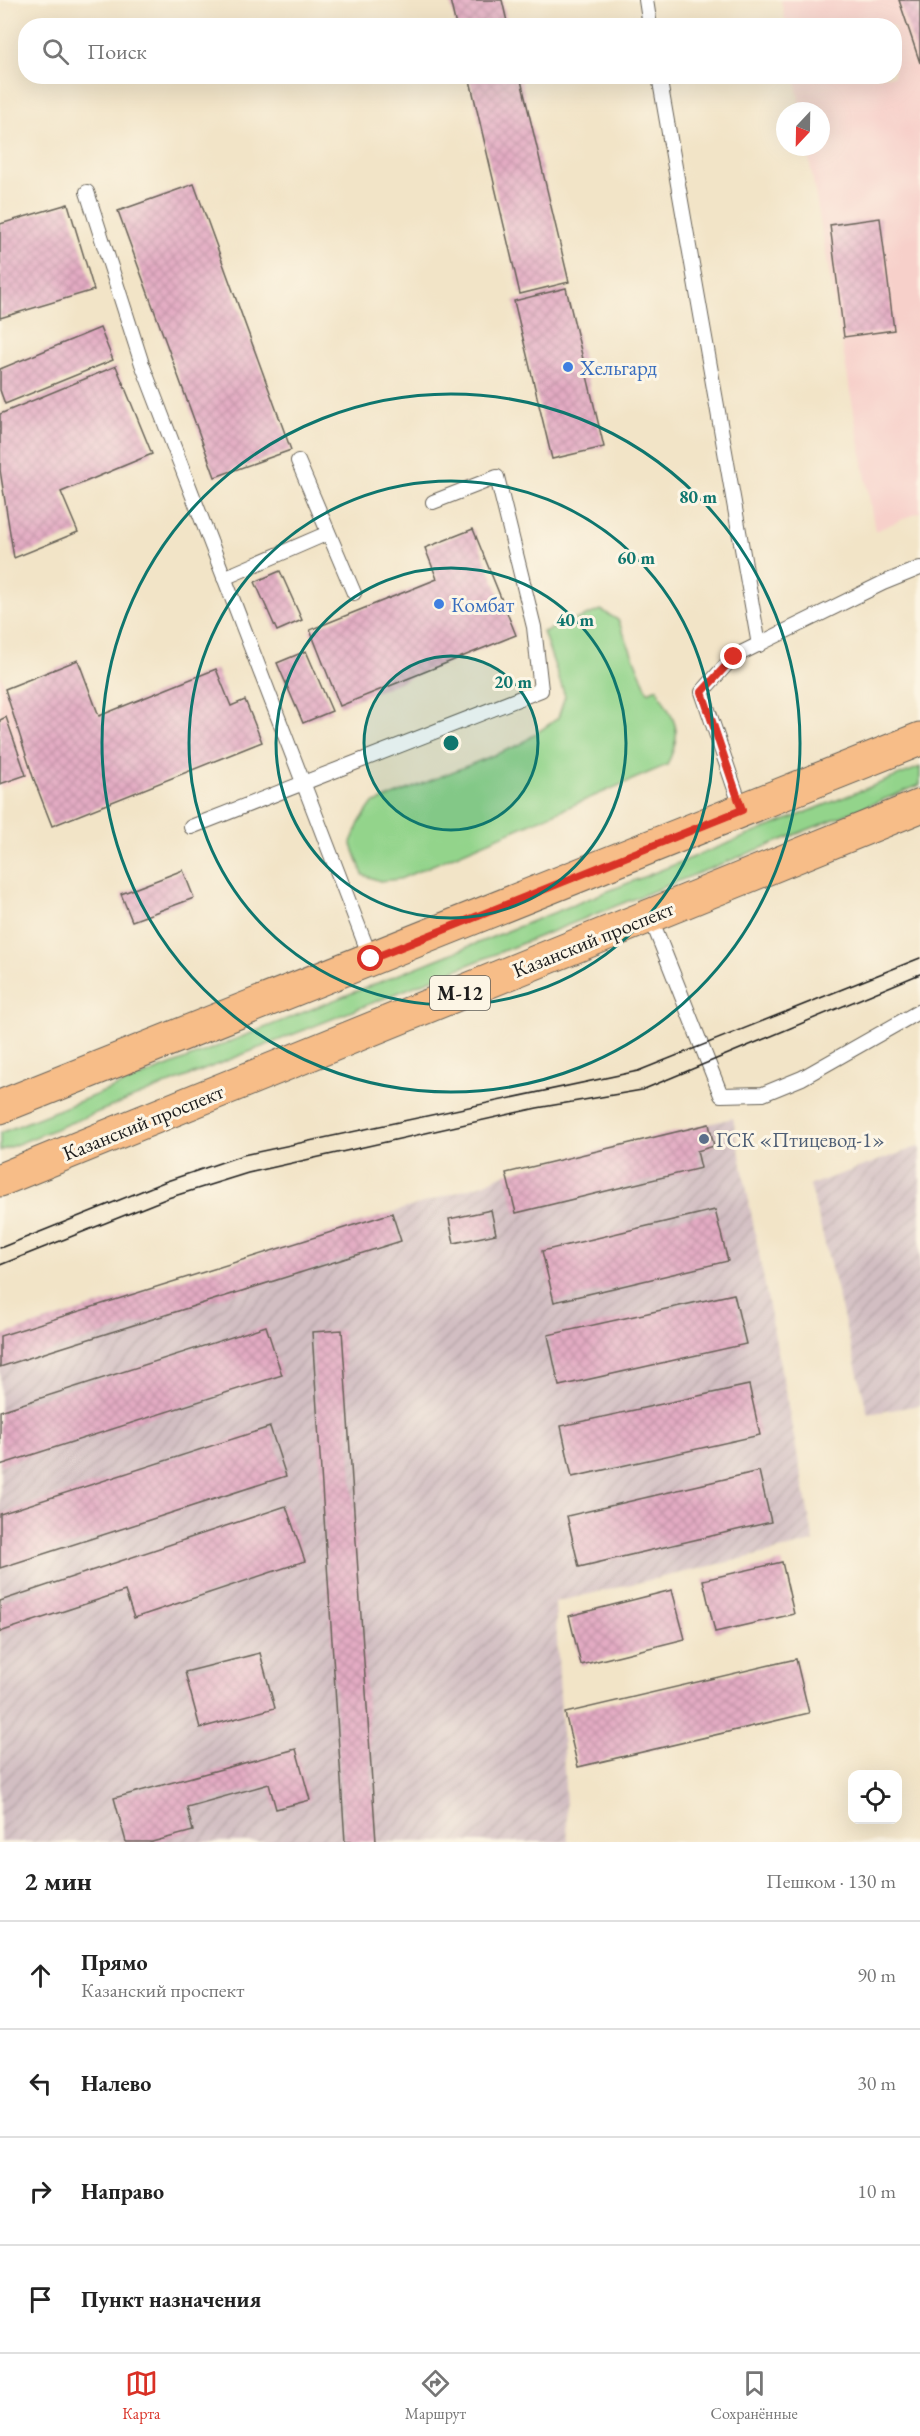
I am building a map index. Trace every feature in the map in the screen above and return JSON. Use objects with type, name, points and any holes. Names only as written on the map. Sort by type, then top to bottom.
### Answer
[{"type":"main road","points":[[0,1107],[920,739]]},
{"type":"main road","name":"Казанский проспект","points":[[0,1180],[920,806]]},
{"type":"lane","points":[[646,0],[649,18]]},
{"type":"lane","points":[[660,84],[759,645]]},
{"type":"lane","points":[[87,192],[142,364],[371,959]]},
{"type":"lane","points":[[298,461],[354,592]]},
{"type":"lane","points":[[191,827],[541,690],[534,627],[497,477],[432,502]]},
{"type":"lane","points":[[224,578],[328,533]]},
{"type":"lane","points":[[742,810],[702,692],[734,657],[883,583],[920,568]]},
{"type":"lane","points":[[650,916],[721,1095],[763,1094],[802,1078],[843,1057],[917,1015]]},
{"type":"shaded area","points":[[781,0],[920,0],[920,512],[875,531],[809,156],[830,156],[830,102],[799,102],[796,84],[902,84],[902,18],[785,18]]},
{"type":"shaded area","points":[[0,672],[33,777],[0,788]]},
{"type":"shaded area","points":[[733,1118],[814,1542],[555,1602],[568,1842],[0,1842],[0,1336],[483,1184],[506,1173]]},
{"type":"shaded area","points":[[920,1146],[920,1405],[868,1414],[810,1185]]},
{"type":"green space","points":[[601,610],[618,620],[648,692],[657,688],[675,725],[675,742],[667,765],[400,879],[380,881],[363,875],[351,842],[360,821],[372,804],[519,745],[558,718],[565,696],[543,632]]},
{"type":"green space","points":[[920,767],[920,785],[0,1151],[0,1133]]},
{"type":"building","points":[[450,0],[502,0],[506,18],[454,18]]},
{"type":"building","points":[[899,0],[920,0],[920,63]]},
{"type":"building","points":[[471,84],[522,84],[569,282],[520,294]]},
{"type":"building","points":[[194,184],[291,450],[215,477],[118,211]]},
{"type":"building","points":[[68,204],[94,290],[0,318],[0,224]]},
{"type":"building","points":[[880,218],[894,330],[844,337],[830,225]]},
{"type":"building","points":[[566,288],[604,447],[552,459],[514,301]]},
{"type":"building","points":[[100,328],[113,360],[5,404],[0,390],[0,369]]},
{"type":"building","points":[[116,366],[152,454],[61,492],[78,532],[14,558],[0,470],[0,414]]},
{"type":"building","name":"Комбат","points":[[473,529],[516,635],[340,706],[310,630],[437,579],[425,548]]},
{"type":"building","points":[[280,571],[302,620],[277,631],[255,582]]},
{"type":"building","points":[[306,651],[332,711],[303,723],[277,663]]},
{"type":"building","points":[[78,660],[99,716],[216,669],[231,706],[245,700],[262,742],[52,826],[33,777],[5,689]]},
{"type":"building","points":[[6,717],[26,775],[0,784],[0,720]]},
{"type":"building","points":[[183,870],[194,898],[132,921],[121,894]]},
{"type":"building","points":[[709,1124],[714,1146],[697,1151],[701,1168],[516,1213],[506,1173]]},
{"type":"building","points":[[491,1210],[496,1234],[454,1243],[449,1219]]},
{"type":"building","points":[[715,1210],[728,1261],[554,1302],[542,1251]]},
{"type":"building","points":[[392,1213],[401,1241],[0,1367],[0,1336]]},
{"type":"building","points":[[734,1294],[746,1344],[559,1386],[548,1335]]},
{"type":"building","points":[[266,1326],[282,1375],[0,1465],[0,1411]]},
{"type":"building","points":[[342,1330],[376,1842],[345,1842],[312,1332]]},
{"type":"building","points":[[749,1385],[760,1435],[572,1477],[561,1426]]},
{"type":"building","points":[[270,1427],[286,1476],[0,1568],[0,1514]]},
{"type":"building","points":[[759,1471],[771,1522],[579,1567],[567,1516]]},
{"type":"building","points":[[286,1506],[305,1561],[134,1618],[125,1591],[0,1632],[0,1601]]},
{"type":"building","points":[[782,1562],[794,1614],[715,1632],[703,1580]]},
{"type":"building","points":[[672,1590],[685,1639],[581,1665],[569,1616]]},
{"type":"building","points":[[260,1653],[275,1708],[200,1728],[185,1672]]},
{"type":"building","points":[[796,1659],[809,1713],[578,1767],[565,1713]]},
{"type":"building","points":[[296,1749],[310,1800],[276,1809],[269,1784],[187,1807],[193,1831],[152,1842],[126,1842],[114,1798]]},
{"type":"tram line","points":[[0,1248],[164,1182],[243,1155],[638,1071],[920,958]]},
{"type":"tram line","points":[[0,1265],[168,1198],[248,1173],[537,1108],[642,1090],[920,974]]},
{"type":"place","name":"Хельгард","points":[[568,367]]},
{"type":"place","name":"Комбат","points":[[439,604]]},
{"type":"place","name":"ГСК «Птицевод-1»","points":[[704,1139]]},
{"type":"route","points":[[371,959],[742,810],[702,692],[734,657]]}]
